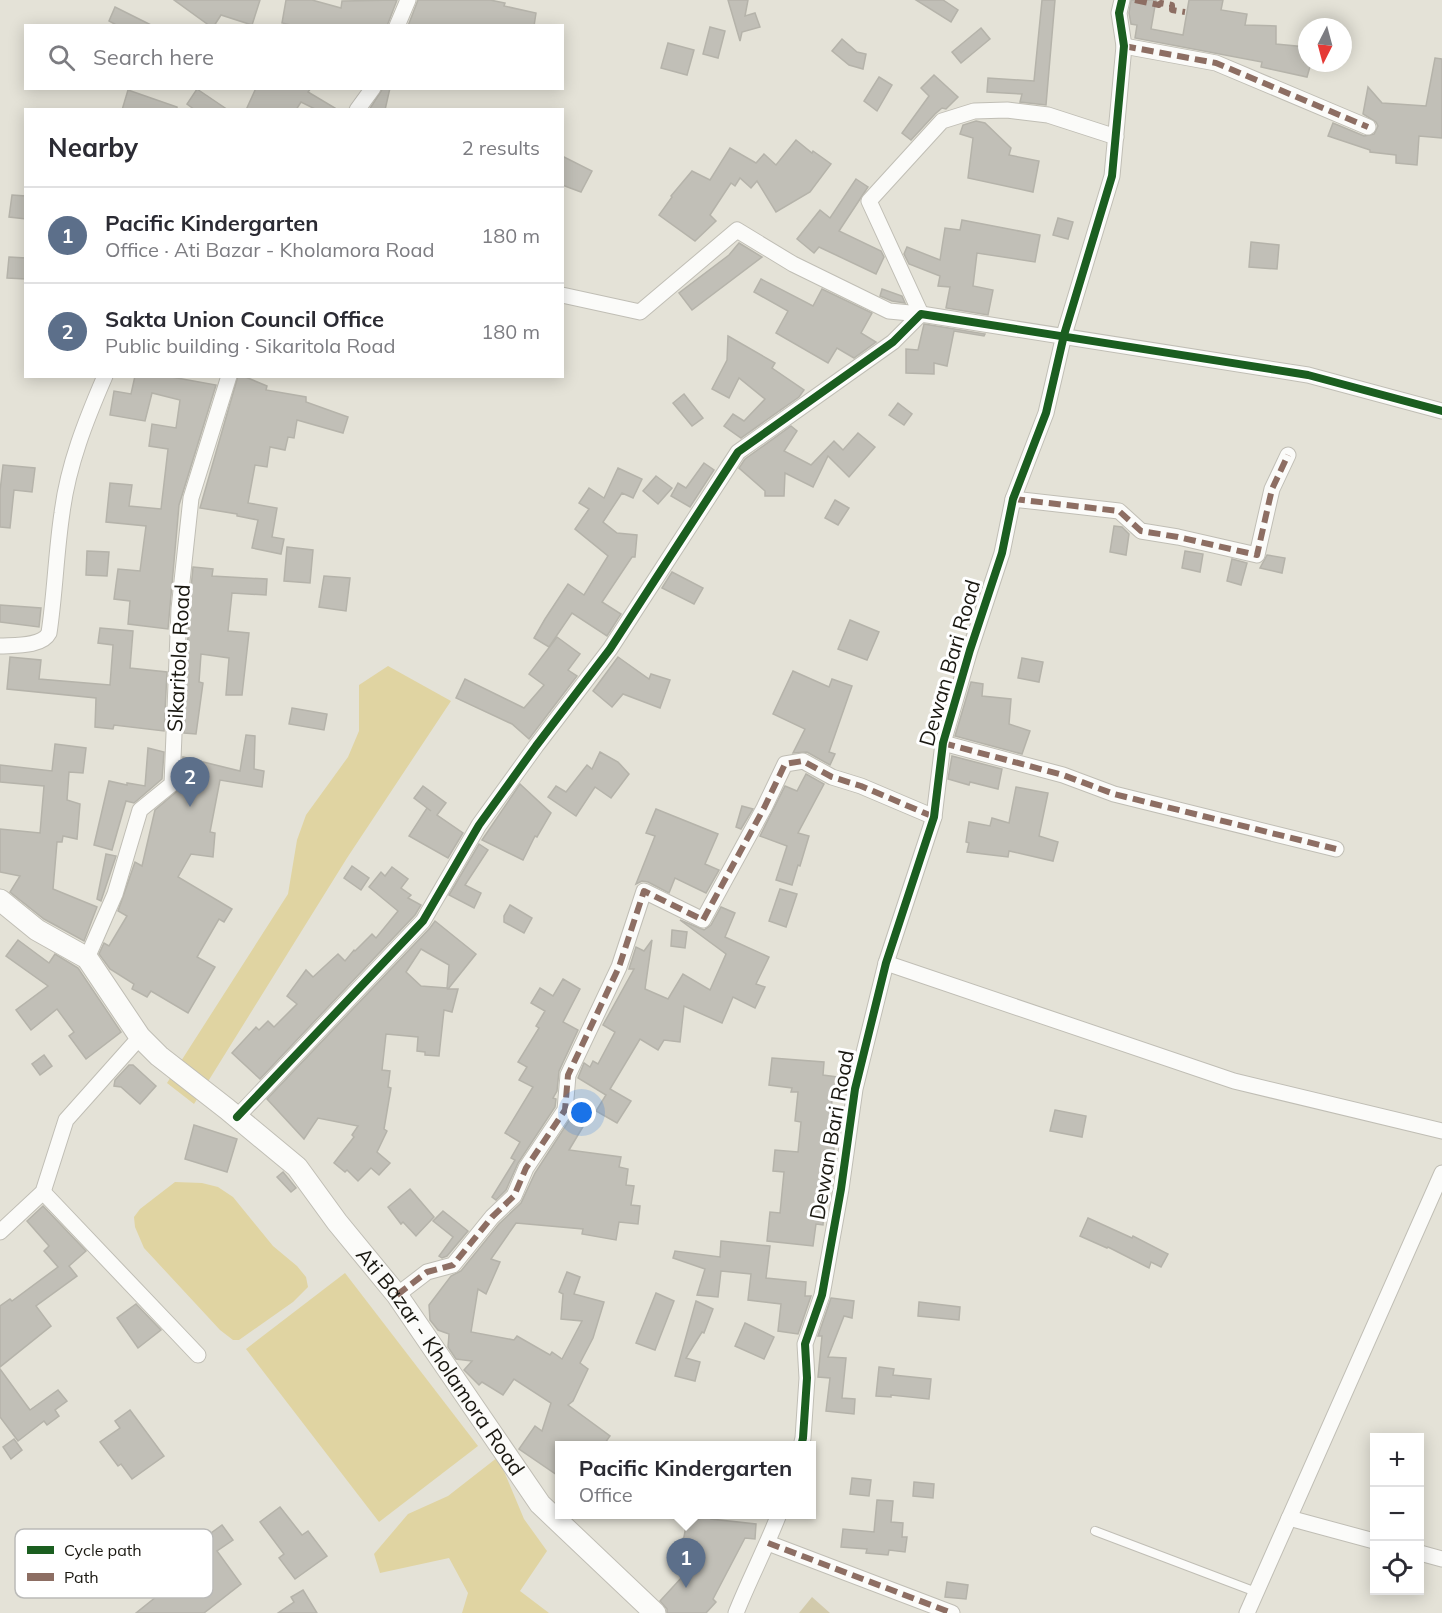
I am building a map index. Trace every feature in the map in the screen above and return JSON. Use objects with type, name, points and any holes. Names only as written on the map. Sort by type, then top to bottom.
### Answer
[{"type":"main road","points":[[0,900],[38,930],[87,958],[140,1037]]},
{"type":"main road","name":"Ati Bazar - Kholamora Road","points":[[140,1037],[159,1056],[297,1167],[337,1222],[397,1295],[540,1504],[555,1518]]},
{"type":"main road","name":"Ati Bazar - Kholamora Road","points":[[556,1519],[655,1613]]},
{"type":"street","points":[[398,24],[408,0]]},
{"type":"street","name":"Dewan Bari Road","points":[[802,1441],[807,1378],[805,1344],[822,1295],[842,1189],[855,1089],[886,963],[934,817],[943,743],[970,650],[1002,554],[1013,499],[1046,413],[1064,335],[1112,176],[1124,46],[1119,13],[1122,0]]},
{"type":"street","points":[[1124,46],[1216,63],[1368,127]]},
{"type":"street","points":[[358,108],[371,90]]},
{"type":"street","points":[[921,314],[869,201],[942,121],[974,111],[1007,110],[1048,115],[1116,137]]},
{"type":"street","points":[[564,295],[640,312],[737,230],[793,264],[889,311],[1064,335],[1308,375],[1442,411]]},
{"type":"street","points":[[232,1113],[423,921],[479,825],[610,649],[738,452],[893,342],[921,314]]},
{"type":"street","points":[[0,646],[38,642],[46,638],[49,633],[62,511],[71,469],[90,410],[104,378]]},
{"type":"street","name":"Sikaritola Road","points":[[87,958],[115,894],[140,810],[172,784],[179,609],[191,498],[229,378]]},
{"type":"street","points":[[1013,499],[1119,511],[1141,531],[1257,555],[1272,489],[1288,455]]},
{"type":"street","points":[[943,743],[1063,775],[1114,794],[1336,849]]},
{"type":"street","points":[[397,1295],[427,1272],[453,1265],[486,1224],[514,1196],[526,1168],[565,1110],[568,1075],[619,967],[644,891],[703,920],[764,808],[785,764],[803,761],[832,777],[861,786],[934,817]]},
{"type":"street","points":[[886,963],[1234,1081],[1442,1131]]},
{"type":"street","points":[[0,1232],[43,1192],[66,1120],[140,1037]]},
{"type":"street","points":[[1247,1613],[1442,1173]]},
{"type":"street","points":[[43,1192],[198,1355]]},
{"type":"street","points":[[1289,1518],[1370,1540]]},
{"type":"street","points":[[736,1613],[777,1519]]},
{"type":"street","points":[[768,1543],[952,1613]]},
{"type":"street","points":[[1424,1554],[1442,1559]]},
{"type":"lane","points":[[1095,1531],[1256,1592]]},
{"type":"shaded area","points":[[388,666],[451,701],[347,858],[194,1104],[167,1083],[288,894],[297,840],[306,815],[348,757],[359,731],[359,685]]},
{"type":"shaded area","points":[[175,1182],[202,1183],[218,1187],[233,1197],[273,1246],[297,1266],[306,1277],[308,1287],[293,1302],[239,1340],[233,1340],[220,1330],[144,1248],[135,1227],[134,1217],[140,1209]]},
{"type":"shaded area","points":[[345,1273],[478,1446],[379,1522],[246,1349]]},
{"type":"shaded area","points":[[498,1457],[524,1519],[547,1551],[520,1591],[549,1613],[462,1613],[468,1593],[449,1558],[380,1573],[374,1554],[408,1514],[448,1496]]},
{"type":"shaded area","points":[[812,1597],[830,1613],[799,1613]]},
{"type":"building","points":[[174,0],[260,0],[252,24],[221,15],[215,24],[207,24]]},
{"type":"building","points":[[286,0],[312,0],[341,8],[342,1],[397,0],[388,24],[282,23]]},
{"type":"building","points":[[418,0],[490,0],[505,3],[504,6],[536,13],[534,24],[409,24]]},
{"type":"building","points":[[728,0],[748,0],[745,16],[755,13],[760,27],[742,32],[740,41]]},
{"type":"building","points":[[916,0],[943,0],[958,10],[951,22]]},
{"type":"building","points":[[1042,0],[1055,0],[1046,105],[1020,102],[1022,94],[987,92],[988,78],[1034,81]]},
{"type":"building","points":[[1131,0],[1156,0],[1151,29],[1183,35],[1189,0],[1223,0],[1221,10],[1247,14],[1245,25],[1276,26],[1276,44],[1298,46],[1298,72],[1308,72],[1307,77],[1261,67],[1262,62],[1135,38],[1137,25],[1131,24],[1129,13]]},
{"type":"building","points":[[115,7],[149,24],[114,24],[109,21]]},
{"type":"building","points":[[710,27],[725,31],[718,58],[703,54]]},
{"type":"building","points":[[981,28],[990,39],[961,63],[952,52]]},
{"type":"building","points":[[842,39],[857,52],[866,54],[863,69],[849,65],[832,51]]},
{"type":"building","points":[[668,43],[694,50],[687,75],[661,68]]},
{"type":"building","points":[[1435,58],[1442,59],[1442,138],[1419,136],[1417,165],[1396,163],[1396,155],[1370,152],[1370,150],[1328,136],[1333,123],[1364,136],[1374,134],[1378,126],[1376,122],[1363,114],[1368,87],[1382,103],[1426,106]]},
{"type":"building","points":[[934,75],[958,97],[946,109],[942,108],[935,114],[911,140],[902,133],[929,96],[921,88]]},
{"type":"building","points":[[879,77],[892,85],[877,111],[864,101]]},
{"type":"building","points":[[128,90],[177,107],[177,108],[123,108]]},
{"type":"building","points":[[198,90],[225,108],[192,108],[187,104]]},
{"type":"building","points":[[255,90],[310,90],[308,92],[335,108],[313,108],[301,102],[297,108],[247,108]]},
{"type":"building","points":[[382,90],[390,90],[385,108],[370,108]]},
{"type":"building","points":[[976,121],[985,123],[1011,148],[1009,155],[1039,161],[1033,192],[968,178],[973,138],[960,134],[963,125]]},
{"type":"building","points":[[796,140],[831,164],[810,192],[776,212],[757,181],[751,188],[740,178],[735,186],[731,183],[710,215],[716,221],[695,241],[659,215],[671,196],[692,171],[710,180],[730,148],[756,163],[764,154],[776,165]]},
{"type":"building","points":[[564,157],[592,171],[581,192],[564,186]]},
{"type":"building","points":[[856,179],[868,187],[839,231],[881,251],[884,257],[876,274],[819,247],[814,253],[797,239],[820,210],[830,218]]},
{"type":"building","points":[[12,195],[24,196],[24,219],[9,217]]},
{"type":"building","points":[[1058,218],[1073,222],[1068,239],[1053,235]]},
{"type":"building","points":[[962,220],[1040,235],[1035,262],[977,253],[973,286],[993,290],[988,315],[946,308],[950,287],[938,286],[940,276],[909,264],[904,254],[907,247],[940,260],[945,228],[960,230]]},
{"type":"building","points":[[1251,242],[1279,245],[1277,269],[1249,267]]},
{"type":"building","points":[[739,243],[762,257],[692,310],[679,293],[729,255]]},
{"type":"building","points":[[9,257],[24,258],[24,279],[7,278]]},
{"type":"building","points":[[761,279],[813,306],[822,289],[872,313],[861,333],[876,342],[854,358],[837,348],[828,363],[776,333],[788,311],[754,292]]},
{"type":"building","points":[[882,289],[902,296],[905,303],[880,296]]},
{"type":"building","points":[[924,324],[985,334],[984,336],[954,331],[947,366],[934,363],[934,374],[906,373],[906,349],[918,350]]},
{"type":"building","points":[[728,336],[775,363],[772,368],[804,390],[799,397],[741,438],[724,426],[733,414],[744,421],[765,399],[739,378],[729,398],[712,389],[727,360]]},
{"type":"building","points":[[135,378],[177,378],[216,385],[179,505],[168,629],[128,624],[130,601],[114,599],[118,569],[140,571],[146,526],[106,522],[110,483],[132,485],[129,506],[161,509],[168,449],[149,446],[152,424],[176,428],[180,400],[152,393],[145,421],[110,415],[114,391],[131,394]]},
{"type":"building","points":[[237,378],[248,378],[267,386],[266,390],[306,397],[306,402],[348,417],[343,433],[297,420],[294,438],[288,437],[285,450],[270,447],[267,467],[255,465],[248,503],[277,508],[272,537],[284,539],[281,554],[252,548],[258,520],[200,508]]},
{"type":"building","points":[[684,394],[703,418],[692,426],[673,403]]},
{"type":"building","points":[[898,403],[912,414],[904,425],[889,415]]},
{"type":"building","points":[[791,426],[797,431],[784,451],[811,465],[834,441],[843,450],[858,433],[875,447],[849,477],[828,456],[813,487],[785,473],[784,496],[765,496],[765,491],[739,468],[745,459]]},
{"type":"building","points":[[704,463],[714,470],[690,507],[671,496],[678,483],[686,488]]},
{"type":"building","points":[[3,465],[35,468],[32,492],[14,490],[10,528],[0,527]]},
{"type":"building","points":[[618,468],[642,479],[633,498],[622,493],[603,522],[617,533],[637,535],[635,557],[632,557],[602,602],[621,614],[607,636],[572,613],[549,647],[534,638],[545,619],[568,584],[584,595],[608,556],[575,529],[589,509],[579,503],[589,488],[604,498]]},
{"type":"building","points":[[656,476],[672,488],[658,504],[643,491]]},
{"type":"building","points":[[835,500],[849,508],[838,525],[825,518]]},
{"type":"building","points":[[1114,526],[1122,527],[1129,534],[1126,555],[1110,552]]},
{"type":"building","points":[[287,547],[313,550],[310,583],[284,581]]},
{"type":"building","points":[[87,551],[109,552],[107,576],[86,575]]},
{"type":"building","points":[[1185,551],[1203,554],[1200,572],[1182,568]]},
{"type":"building","points":[[1267,555],[1285,558],[1282,573],[1260,568]]},
{"type":"building","points":[[1232,559],[1247,563],[1241,585],[1227,581]]},
{"type":"building","points":[[193,567],[213,569],[212,576],[267,579],[266,595],[232,593],[228,631],[249,633],[242,695],[226,695],[229,658],[201,654],[199,682],[203,683],[196,734],[184,733]]},
{"type":"building","points":[[672,572],[703,588],[694,604],[662,588]]},
{"type":"building","points":[[324,576],[350,578],[346,611],[319,607]]},
{"type":"building","points":[[0,605],[41,608],[39,627],[0,622]]},
{"type":"building","points":[[850,620],[879,632],[867,660],[838,649]]},
{"type":"building","points":[[100,628],[133,631],[130,668],[167,672],[164,731],[114,725],[113,729],[95,727],[96,698],[7,689],[10,657],[41,660],[39,679],[110,685],[113,645],[98,643]]},
{"type":"building","points":[[557,637],[580,654],[568,670],[577,676],[529,739],[512,724],[456,698],[465,679],[524,708],[544,685],[529,674]]},
{"type":"building","points":[[618,657],[649,679],[651,674],[670,680],[660,708],[623,694],[612,707],[593,691]]},
{"type":"building","points":[[1022,658],[1043,662],[1039,682],[1018,678]]},
{"type":"building","points":[[793,671],[829,687],[832,679],[852,686],[829,752],[835,754],[830,765],[807,752],[793,753],[805,729],[773,714]]},
{"type":"building","points":[[971,682],[983,684],[982,696],[1011,699],[1009,724],[1030,731],[1022,754],[955,736]]},
{"type":"building","points":[[292,708],[327,714],[324,730],[289,724]]},
{"type":"building","points":[[246,735],[255,736],[254,769],[264,771],[262,787],[220,780],[210,832],[215,833],[213,857],[191,854],[178,877],[232,909],[224,922],[219,919],[197,957],[215,967],[188,1013],[151,991],[147,997],[132,989],[134,984],[110,969],[99,954],[104,943],[109,946],[127,916],[118,911],[135,862],[142,866],[155,810],[181,788],[183,757],[240,771]]},
{"type":"building","points":[[55,744],[86,748],[83,773],[69,772],[67,800],[80,804],[77,839],[63,836],[62,842],[57,842],[53,889],[97,907],[84,941],[44,919],[10,892],[20,876],[0,872],[0,829],[40,833],[44,786],[0,782],[0,765],[52,771]]},
{"type":"building","points":[[148,748],[164,752],[162,779],[134,803],[126,801],[112,850],[94,845],[109,781],[145,786]]},
{"type":"building","points":[[600,752],[618,762],[629,774],[611,798],[595,787],[576,816],[548,797],[556,786],[566,792],[587,765],[592,769]]},
{"type":"building","points":[[952,756],[1002,769],[998,789],[948,779]]},
{"type":"building","points":[[806,774],[824,784],[798,833],[809,836],[792,885],[776,880],[787,846],[760,836],[785,786],[797,791]]},
{"type":"building","points":[[520,784],[551,813],[537,837],[535,836],[523,860],[482,840]]},
{"type":"building","points":[[423,786],[446,803],[437,815],[463,833],[448,858],[409,836],[427,808],[431,811],[414,798]]},
{"type":"building","points":[[1016,787],[1048,793],[1039,836],[1058,842],[1053,861],[1009,851],[1008,857],[967,852],[969,822],[990,826],[992,818],[1009,823]]},
{"type":"building","points":[[742,806],[753,809],[741,829],[736,827]]},
{"type":"building","points":[[656,809],[718,834],[705,864],[719,870],[706,893],[675,878],[669,893],[648,882],[642,881],[636,884],[655,836],[646,833]]},
{"type":"building","points":[[479,844],[488,850],[465,885],[481,893],[474,908],[449,895]]},
{"type":"building","points":[[106,854],[116,856],[101,901],[97,899]]},
{"type":"building","points":[[352,866],[369,878],[361,890],[344,878]]},
{"type":"building","points":[[392,867],[408,879],[401,888],[411,895],[408,898],[421,905],[415,915],[260,1079],[232,1053],[256,1027],[259,1030],[268,1021],[274,1027],[297,1004],[287,996],[306,970],[313,977],[338,954],[345,961],[372,934],[376,938],[398,911],[369,887],[381,872],[385,876]]},
{"type":"building","points":[[780,889],[797,894],[786,927],[769,921]]},
{"type":"building","points":[[510,905],[532,918],[524,933],[504,922],[504,916]]},
{"type":"building","points":[[721,907],[735,913],[725,937],[769,957],[756,984],[765,987],[755,1008],[733,997],[722,1023],[684,1006],[680,1042],[664,1040],[658,1050],[640,1039],[610,1089],[631,1101],[617,1123],[596,1111],[606,1095],[578,1078],[584,1063],[590,1067],[593,1061],[598,1064],[615,1032],[603,1025],[634,969],[629,969],[636,947],[644,951],[652,940],[645,989],[668,999],[683,974],[710,990],[726,954],[680,920],[704,930],[711,925]]},
{"type":"building","points":[[435,921],[476,954],[448,989],[458,989],[452,1012],[444,1010],[439,1056],[425,1055],[425,1052],[417,1051],[418,1037],[386,1034],[382,1070],[390,1071],[388,1087],[391,1088],[384,1129],[387,1131],[377,1152],[390,1163],[379,1175],[371,1168],[358,1181],[347,1170],[345,1172],[334,1163],[354,1137],[352,1135],[358,1126],[318,1118],[304,1139],[267,1099]],"holes":[[[421,949],[449,965],[447,988],[421,986],[406,972]]]},
{"type":"building","points":[[672,930],[687,932],[685,948],[671,946]]},
{"type":"building","points":[[18,940],[49,963],[55,954],[78,968],[121,1032],[86,1059],[69,1036],[74,1032],[57,1009],[31,1030],[16,1010],[48,986],[6,956]]},
{"type":"building","points":[[563,979],[580,989],[563,1022],[578,1030],[559,1071],[557,1091],[553,1098],[556,1099],[555,1107],[518,1163],[506,1190],[496,1200],[492,1197],[515,1160],[511,1158],[520,1142],[505,1133],[533,1087],[519,1080],[527,1067],[518,1062],[539,1028],[536,1026],[545,1011],[531,1003],[540,988],[553,996]]},
{"type":"building","points":[[44,1055],[52,1066],[40,1075],[32,1064]]},
{"type":"building","points":[[772,1058],[824,1062],[823,1075],[837,1077],[828,1136],[835,1136],[833,1160],[826,1159],[822,1197],[825,1198],[823,1225],[816,1224],[813,1246],[767,1241],[770,1212],[780,1213],[784,1172],[773,1171],[775,1150],[798,1152],[801,1122],[795,1121],[798,1092],[791,1092],[792,1088],[769,1085]]},
{"type":"building","points":[[129,1065],[133,1065],[156,1086],[140,1104],[121,1087],[114,1086],[115,1080]]},
{"type":"building","points":[[1055,1110],[1086,1116],[1082,1137],[1050,1131]]},
{"type":"building","points":[[574,1113],[587,1120],[569,1150],[621,1157],[619,1167],[628,1169],[626,1185],[634,1186],[631,1205],[640,1206],[638,1224],[619,1222],[616,1240],[582,1234],[583,1229],[516,1223],[491,1259],[500,1262],[486,1294],[478,1289],[471,1332],[514,1340],[517,1336],[550,1355],[552,1352],[562,1359],[582,1321],[561,1319],[563,1294],[559,1292],[567,1272],[580,1277],[574,1294],[604,1302],[593,1338],[580,1363],[588,1369],[573,1401],[568,1405],[610,1436],[606,1441],[555,1441],[555,1474],[519,1449],[535,1426],[542,1431],[551,1403],[514,1379],[503,1395],[482,1382],[479,1385],[464,1370],[472,1361],[456,1359],[448,1347],[449,1334],[438,1330],[430,1320],[429,1305],[451,1276],[461,1271],[499,1224],[521,1203],[535,1173]]},
{"type":"building","points":[[194,1125],[237,1139],[227,1172],[185,1159]]},
{"type":"building","points":[[283,1172],[296,1188],[291,1192],[277,1177]]},
{"type":"building","points":[[410,1189],[434,1217],[416,1236],[403,1222],[401,1224],[388,1207]]},
{"type":"building","points":[[43,1206],[86,1251],[69,1266],[77,1276],[36,1306],[51,1326],[0,1367],[0,1306],[10,1299],[12,1301],[58,1267],[44,1251],[49,1246],[27,1221]]},
{"type":"building","points":[[443,1211],[468,1231],[447,1256],[442,1258],[439,1256],[453,1237],[433,1221]]},
{"type":"building","points":[[1088,1218],[1132,1238],[1133,1236],[1168,1254],[1161,1267],[1151,1262],[1149,1268],[1108,1247],[1080,1236]]},
{"type":"building","points":[[721,1241],[770,1246],[766,1278],[806,1282],[805,1296],[811,1296],[798,1334],[778,1331],[781,1304],[748,1300],[751,1274],[721,1271],[718,1297],[697,1295],[705,1269],[673,1258],[675,1251],[720,1257]]},
{"type":"building","points":[[656,1293],[674,1301],[655,1350],[636,1343]]},
{"type":"building","points":[[831,1298],[854,1301],[852,1318],[844,1316],[828,1357],[846,1358],[842,1398],[855,1399],[854,1414],[826,1411],[830,1378],[818,1377],[822,1336],[818,1336]]},
{"type":"building","points":[[696,1301],[713,1309],[704,1333],[702,1332],[686,1358],[700,1362],[695,1381],[675,1376]]},
{"type":"building","points":[[919,1302],[960,1307],[959,1320],[918,1316]]},
{"type":"building","points":[[136,1304],[161,1330],[138,1348],[117,1318]]},
{"type":"building","points":[[745,1323],[774,1337],[764,1359],[735,1346]]},
{"type":"building","points":[[879,1367],[894,1369],[893,1375],[931,1379],[929,1399],[891,1395],[891,1397],[876,1396]]},
{"type":"building","points":[[0,1369],[30,1410],[58,1390],[67,1401],[55,1410],[59,1416],[47,1425],[44,1421],[18,1441],[0,1417]]},
{"type":"building","points":[[130,1410],[164,1456],[132,1479],[121,1464],[118,1466],[100,1442],[120,1428],[115,1421]]},
{"type":"building","points":[[14,1439],[22,1450],[11,1459],[3,1447]]},
{"type":"building","points":[[852,1478],[871,1480],[869,1496],[850,1494]]},
{"type":"building","points":[[914,1482],[934,1484],[933,1498],[913,1496]]},
{"type":"building","points":[[877,1500],[893,1501],[891,1522],[903,1523],[902,1537],[907,1537],[905,1552],[889,1550],[888,1555],[866,1553],[867,1549],[841,1547],[843,1529],[874,1532]]},
{"type":"building","points":[[280,1507],[302,1535],[308,1531],[327,1556],[295,1579],[279,1558],[284,1554],[260,1522]]},
{"type":"building","points":[[687,1519],[756,1524],[755,1539],[745,1538],[713,1599],[716,1602],[706,1613],[667,1613],[667,1609],[660,1601],[695,1563],[676,1550],[684,1537]]},
{"type":"building","points":[[222,1525],[233,1540],[217,1551],[241,1584],[204,1613],[136,1613],[155,1598],[213,1598],[213,1532]]},
{"type":"building","points":[[947,1582],[968,1585],[966,1599],[945,1597]]},
{"type":"building","points":[[303,1590],[317,1613],[278,1613],[294,1602],[291,1597]]},
{"type":"marked path","points":[[1135,0],[1172,5],[1172,10],[1185,12]]},
{"type":"marked path","points":[[1124,46],[1216,63],[1368,127]]},
{"type":"marked path","points":[[1013,499],[1119,511],[1141,531],[1257,555],[1272,489],[1288,455]]},
{"type":"marked path","points":[[943,743],[1063,775],[1114,794],[1336,849]]},
{"type":"marked path","points":[[397,1295],[427,1272],[453,1265],[492,1217],[514,1196],[526,1168],[565,1110],[568,1075],[619,967],[644,891],[703,920],[764,808],[785,764],[803,761],[832,777],[861,786],[934,817]]},
{"type":"marked path","points":[[768,1543],[952,1613]]},
{"type":"cycle path","points":[[802,1441],[807,1378],[805,1344],[822,1295],[841,1189],[855,1089],[886,963],[934,817],[943,743],[1002,553],[1013,499],[1046,413],[1064,335],[1112,176],[1124,46],[1119,13],[1122,0]]},
{"type":"cycle path","points":[[237,1117],[423,921],[479,825],[610,649],[738,452],[893,342],[921,314],[1308,375],[1442,411]]},
{"type":"place","name":"Sakta Union Council Office","points":[[190,807]]},
{"type":"place","name":"Pacific Kindergarten","points":[[686,1588]]}]
